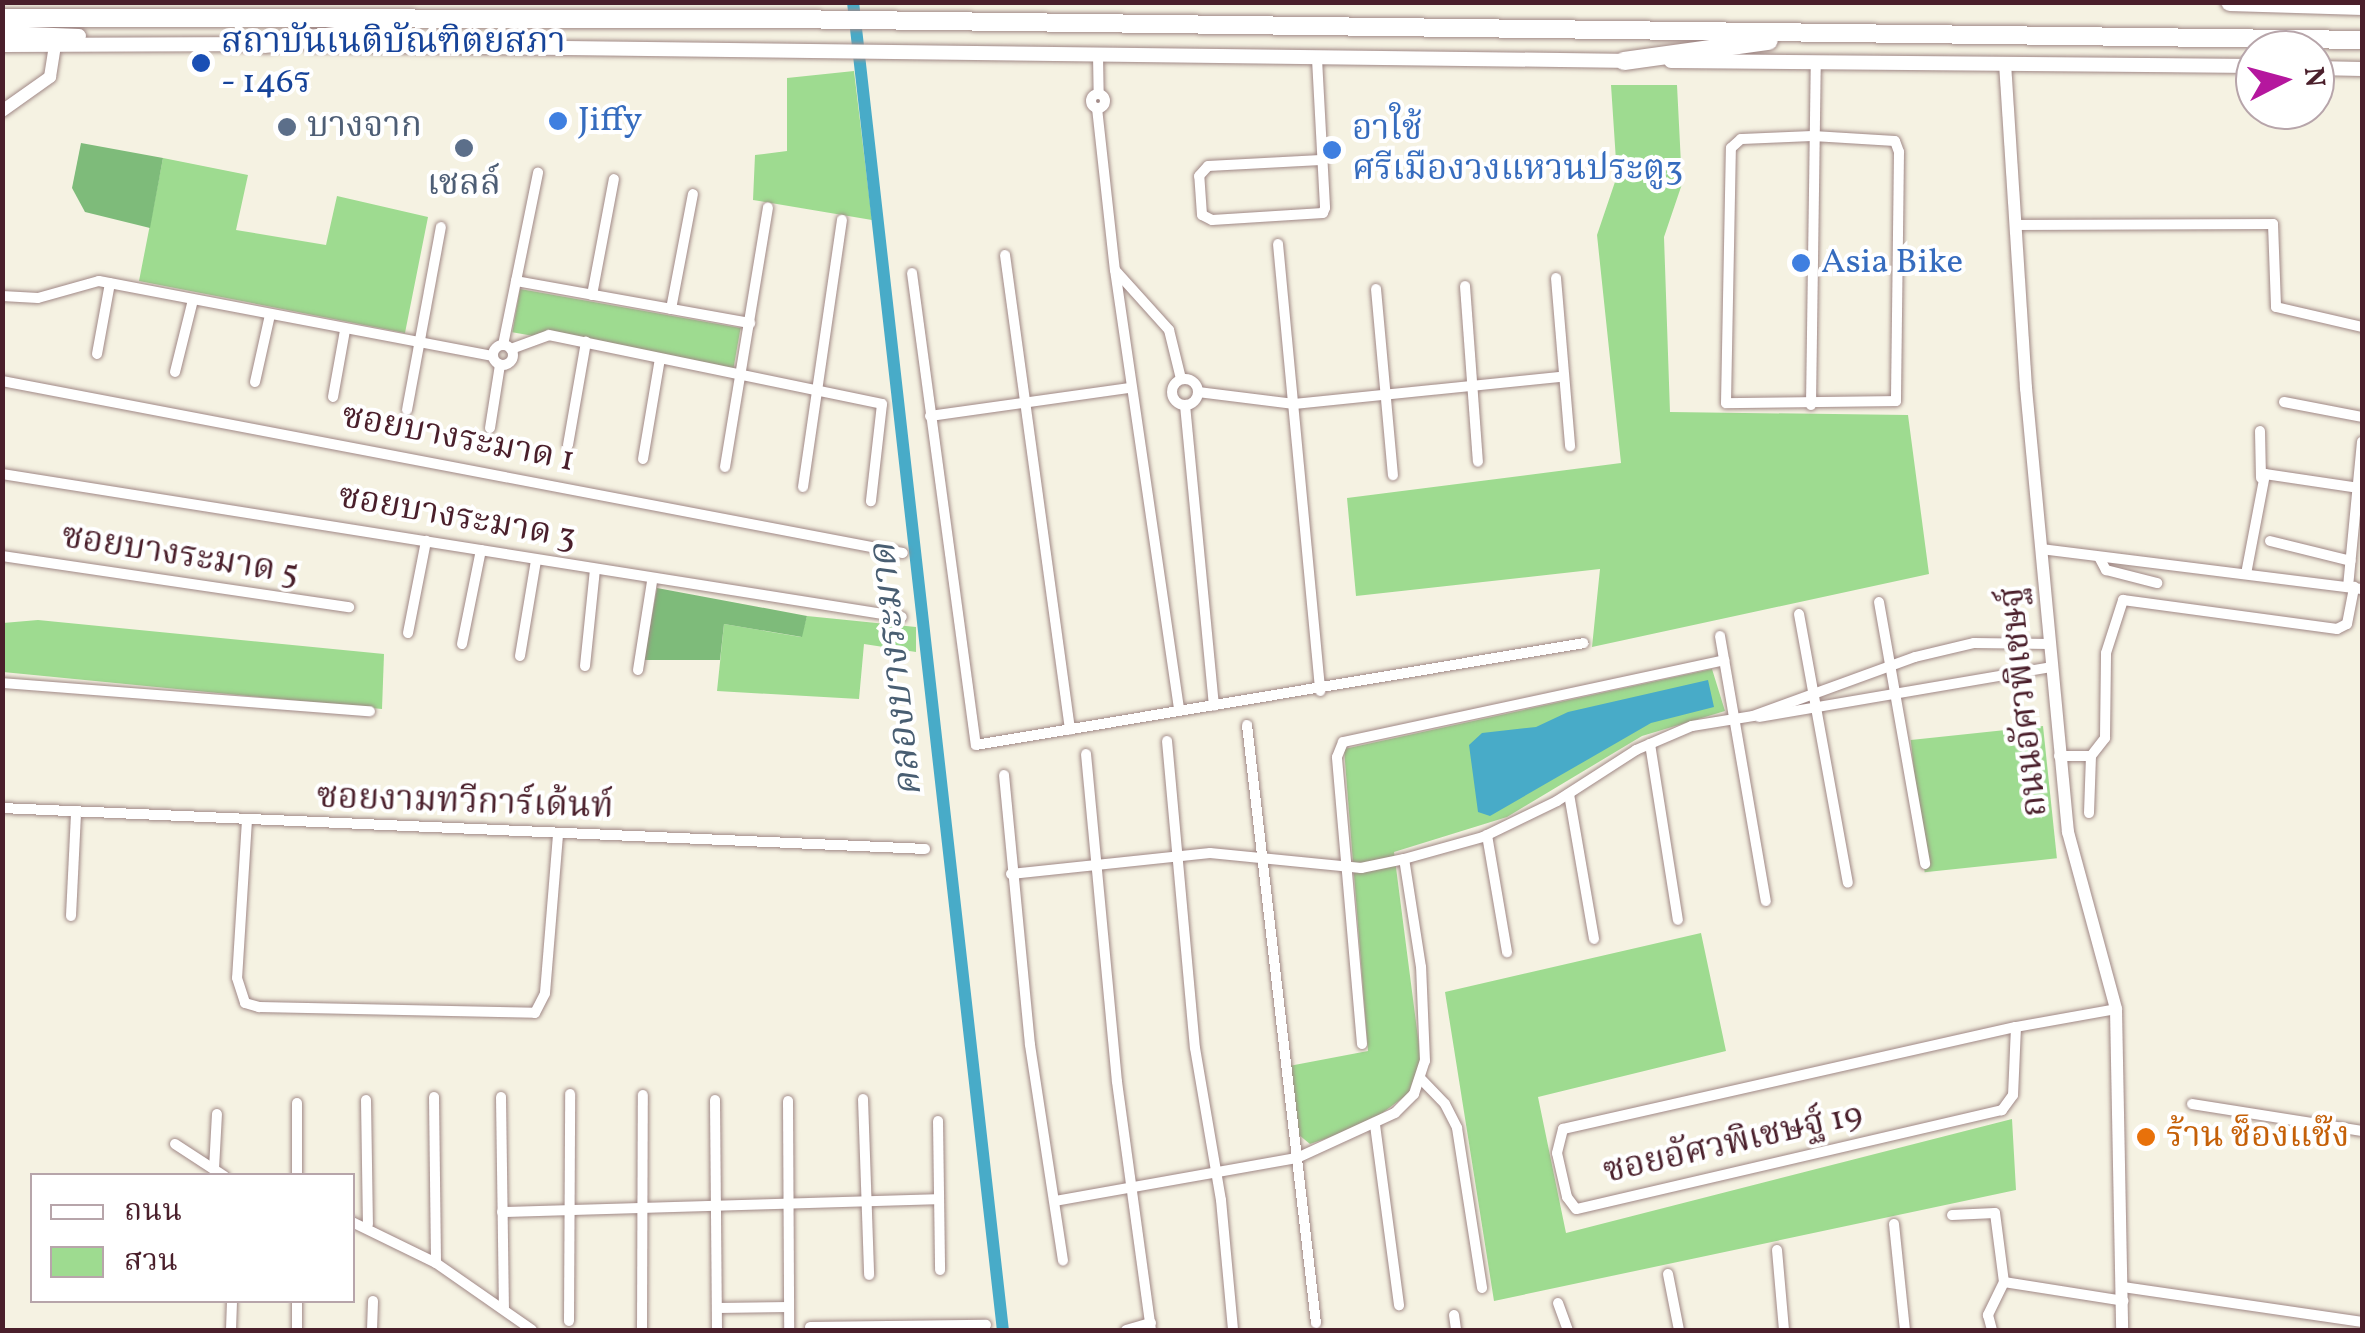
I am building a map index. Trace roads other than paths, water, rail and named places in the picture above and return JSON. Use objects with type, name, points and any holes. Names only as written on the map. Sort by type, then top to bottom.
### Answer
[{"type":"highway","points":[[2230,2],[2362,6]]},
{"type":"highway","points":[[2,18],[784,19],[2362,40]]},
{"type":"highway","points":[[264,44],[482,20]]},
{"type":"highway","points":[[1624,61],[1829,33]]},
{"type":"main road","points":[[2,33],[165,43]]},
{"type":"main road","points":[[2,45],[165,43],[1317,60],[2235,66]]},
{"type":"main road","points":[[2335,68],[2362,68]]},
{"type":"street","points":[[2,111],[50,77],[54,44]]},
{"type":"street","points":[[1098,55],[1099,94],[1104,104],[1097,108],[1128,388],[1180,710]]},
{"type":"street","points":[[1317,60],[1321,160],[1320,215],[1212,220],[1202,215],[1199,176],[1208,166],[1321,160]]},
{"type":"street","points":[[1811,405],[1816,61]]},
{"type":"street","name":"ถนนอัศวพิเชษฐ์","points":[[2005,62],[2059,756],[2077,874],[2116,1009],[2122,1330]]},
{"type":"street","points":[[1813,136],[1895,141],[1899,172],[1896,401],[1726,403],[1731,148],[1742,139],[1813,136]]},
{"type":"street","points":[[2,296],[38,298],[110,283],[511,362],[507,347],[516,282],[538,174]]},
{"type":"street","points":[[592,295],[614,179]]},
{"type":"street","points":[[670,308],[693,194]]},
{"type":"street","points":[[725,466],[768,208]]},
{"type":"street","points":[[803,487],[842,220]]},
{"type":"street","points":[[2016,225],[2273,224],[2276,307],[2362,327]]},
{"type":"street","points":[[407,410],[441,227]]},
{"type":"street","points":[[1278,244],[1320,690]]},
{"type":"street","points":[[1006,256],[1070,730]]},
{"type":"street","points":[[1115,270],[1169,330],[1181,379],[1172,394],[1185,405],[1214,706]]},
{"type":"street","points":[[912,273],[976,745],[1584,643]]},
{"type":"street","points":[[1556,278],[1570,446]]},
{"type":"street","points":[[516,282],[750,322]]},
{"type":"street","points":[[97,354],[110,283]]},
{"type":"street","points":[[1466,286],[1478,462]]},
{"type":"street","points":[[1376,289],[1394,476]]},
{"type":"street","points":[[176,372],[193,300]]},
{"type":"street","points":[[255,382],[270,315]]},
{"type":"street","points":[[333,397],[345,330]]},
{"type":"street","points":[[490,428],[496,360],[507,347],[549,335],[586,342],[882,404],[871,501]]},
{"type":"street","points":[[568,445],[586,342]]},
{"type":"street","points":[[643,460],[660,358]]},
{"type":"street","points":[[1198,392],[1294,404],[1385,399],[1562,378]]},
{"type":"street","points":[[1181,379],[1193,382],[1198,392]]},
{"type":"street","name":"ซอยบางระมาด 1","points":[[2,381],[903,553]]},
{"type":"street","points":[[930,416],[1128,388]]},
{"type":"street","points":[[1185,405],[1198,392]]},
{"type":"street","points":[[2284,402],[2362,416]]},
{"type":"street","points":[[2246,574],[2261,478],[2260,431]]},
{"type":"street","points":[[2089,813],[2090,756],[2105,738],[2106,653],[2123,600],[2337,628],[2347,624],[2355,587],[2351,561],[2362,442]]},
{"type":"street","name":"ซอยบางระมาด 3","points":[[2,474],[481,550],[652,582],[902,617]]},
{"type":"street","points":[[2261,478],[2269,474],[2359,488]]},
{"type":"street","points":[[408,633],[426,541]]},
{"type":"street","points":[[2270,541],[2351,561]]},
{"type":"street","points":[[462,644],[481,550]]},
{"type":"street","points":[[2040,550],[2355,587]]},
{"type":"street","name":"ซอยบางระมาด 5","points":[[2,556],[350,607]]},
{"type":"street","points":[[2099,557],[2106,570],[2157,583]]},
{"type":"street","points":[[520,656],[536,560]]},
{"type":"street","points":[[585,666],[595,570]]},
{"type":"street","points":[[638,670],[652,582]]},
{"type":"street","points":[[1879,602],[1926,864]]},
{"type":"street","points":[[1799,614],[1848,883]]},
{"type":"street","points":[[1720,636],[1766,901]]},
{"type":"street","points":[[1754,716],[1890,667],[1974,643],[2050,644]]},
{"type":"street","points":[[1362,1044],[1337,757],[1343,742],[1724,660]]},
{"type":"street","points":[[1010,874],[1177,855],[1347,867],[1404,859],[1486,835],[1569,794],[1650,744],[1692,726],[1816,710],[2052,666]]},
{"type":"street","points":[[2,684],[370,711]]},
{"type":"street","points":[[1247,726],[1259,858],[1316,1322]]},
{"type":"street","points":[[1167,742],[1195,1048],[1216,1176],[1233,1330]]},
{"type":"street","points":[[1650,744],[1678,920]]},
{"type":"street","points":[[1086,754],[1116,1082],[1136,1189],[1151,1327],[1126,1330]]},
{"type":"street","points":[[2059,756],[2090,756]]},
{"type":"street","points":[[1004,775],[1010,874],[1063,1260]]},
{"type":"street","points":[[1569,794],[1594,939]]},
{"type":"street","name":"ซอยงามทวีการ์เด้นท์","points":[[2,808],[925,850]]},
{"type":"street","points":[[71,916],[76,812]]},
{"type":"street","points":[[248,820],[237,978],[245,1003],[258,1007],[536,1013],[545,993],[558,834]]},
{"type":"street","points":[[1486,835],[1507,952]]},
{"type":"street","points":[[1055,1201],[1216,1176],[1297,1158],[1375,1125],[1414,1094],[1420,1078],[1426,1026],[1404,859]]},
{"type":"street","name":"ซอยอัศวพิเชษฐ์ 19","points":[[2016,1026],[2012,1095],[2002,1110],[1576,1208],[1567,1198],[1557,1154],[1563,1128],[2016,1026],[2116,1009]]},
{"type":"street","points":[[1420,1078],[1446,1104],[1456,1128],[1482,1288]]},
{"type":"street","points":[[569,1321],[570,1094]]},
{"type":"street","points":[[642,1330],[643,1095]]},
{"type":"street","points":[[501,1096],[504,1309]]},
{"type":"street","points":[[434,1098],[436,1263]]},
{"type":"street","points":[[863,1099],[868,1275]]},
{"type":"street","points":[[366,1100],[368,1224]]},
{"type":"street","points":[[715,1100],[718,1330]]},
{"type":"street","points":[[788,1101],[789,1330]]},
{"type":"street","points":[[297,1103],[297,1173]]},
{"type":"street","points":[[2192,1104],[2362,1131]]},
{"type":"street","points":[[217,1114],[219,1172]]},
{"type":"street","points":[[938,1120],[940,1270]]},
{"type":"street","points":[[1375,1125],[1398,1304]]},
{"type":"street","points":[[175,1144],[219,1172]]},
{"type":"street","points":[[502,1212],[939,1199]]},
{"type":"street","points":[[1952,1215],[1994,1213],[2004,1282],[1988,1314],[1992,1330]]},
{"type":"street","points":[[355,1222],[368,1224],[436,1263],[504,1309],[518,1324],[532,1330]]},
{"type":"street","points":[[1894,1224],[1904,1330]]},
{"type":"street","points":[[1777,1250],[1784,1330]]},
{"type":"street","points":[[1668,1274],[1679,1330]]},
{"type":"street","points":[[2004,1282],[2362,1322]]},
{"type":"street","points":[[372,1330],[373,1301]]},
{"type":"street","points":[[232,1303],[232,1330]]},
{"type":"street","points":[[297,1303],[297,1330]]},
{"type":"street","points":[[1558,1303],[1568,1330]]},
{"type":"street","points":[[717,1308],[789,1307]]},
{"type":"street","points":[[1454,1315],[1456,1330]]},
{"type":"street","points":[[810,1328],[986,1325]]},
{"type":"water","points":[[1708,680],[1714,707],[1651,723],[1490,816],[1478,812],[1469,745],[1482,733],[1536,727],[1568,712]]},
{"type":"waterway","name":"คลองบางระมาด","points":[[853,2],[1003,1330]]},
{"type":"place","name":"สถาบันเนติบัณฑิตยสภา - 146ร","points":[[201,63]]},
{"type":"place","name":"Jiffy","points":[[558,121]]},
{"type":"place","name":"บางจาก","points":[[287,127]]},
{"type":"place","name":"เชลล์","points":[[464,148]]},
{"type":"place","name":"อาใช้ ศรีเมืองวงแหวนประตู3","points":[[1332,150]]},
{"type":"place","name":"Asia Bike","points":[[1801,263]]},
{"type":"place","name":"ร้าน ช็องแช๊ง","points":[[2146,1137]]}]
